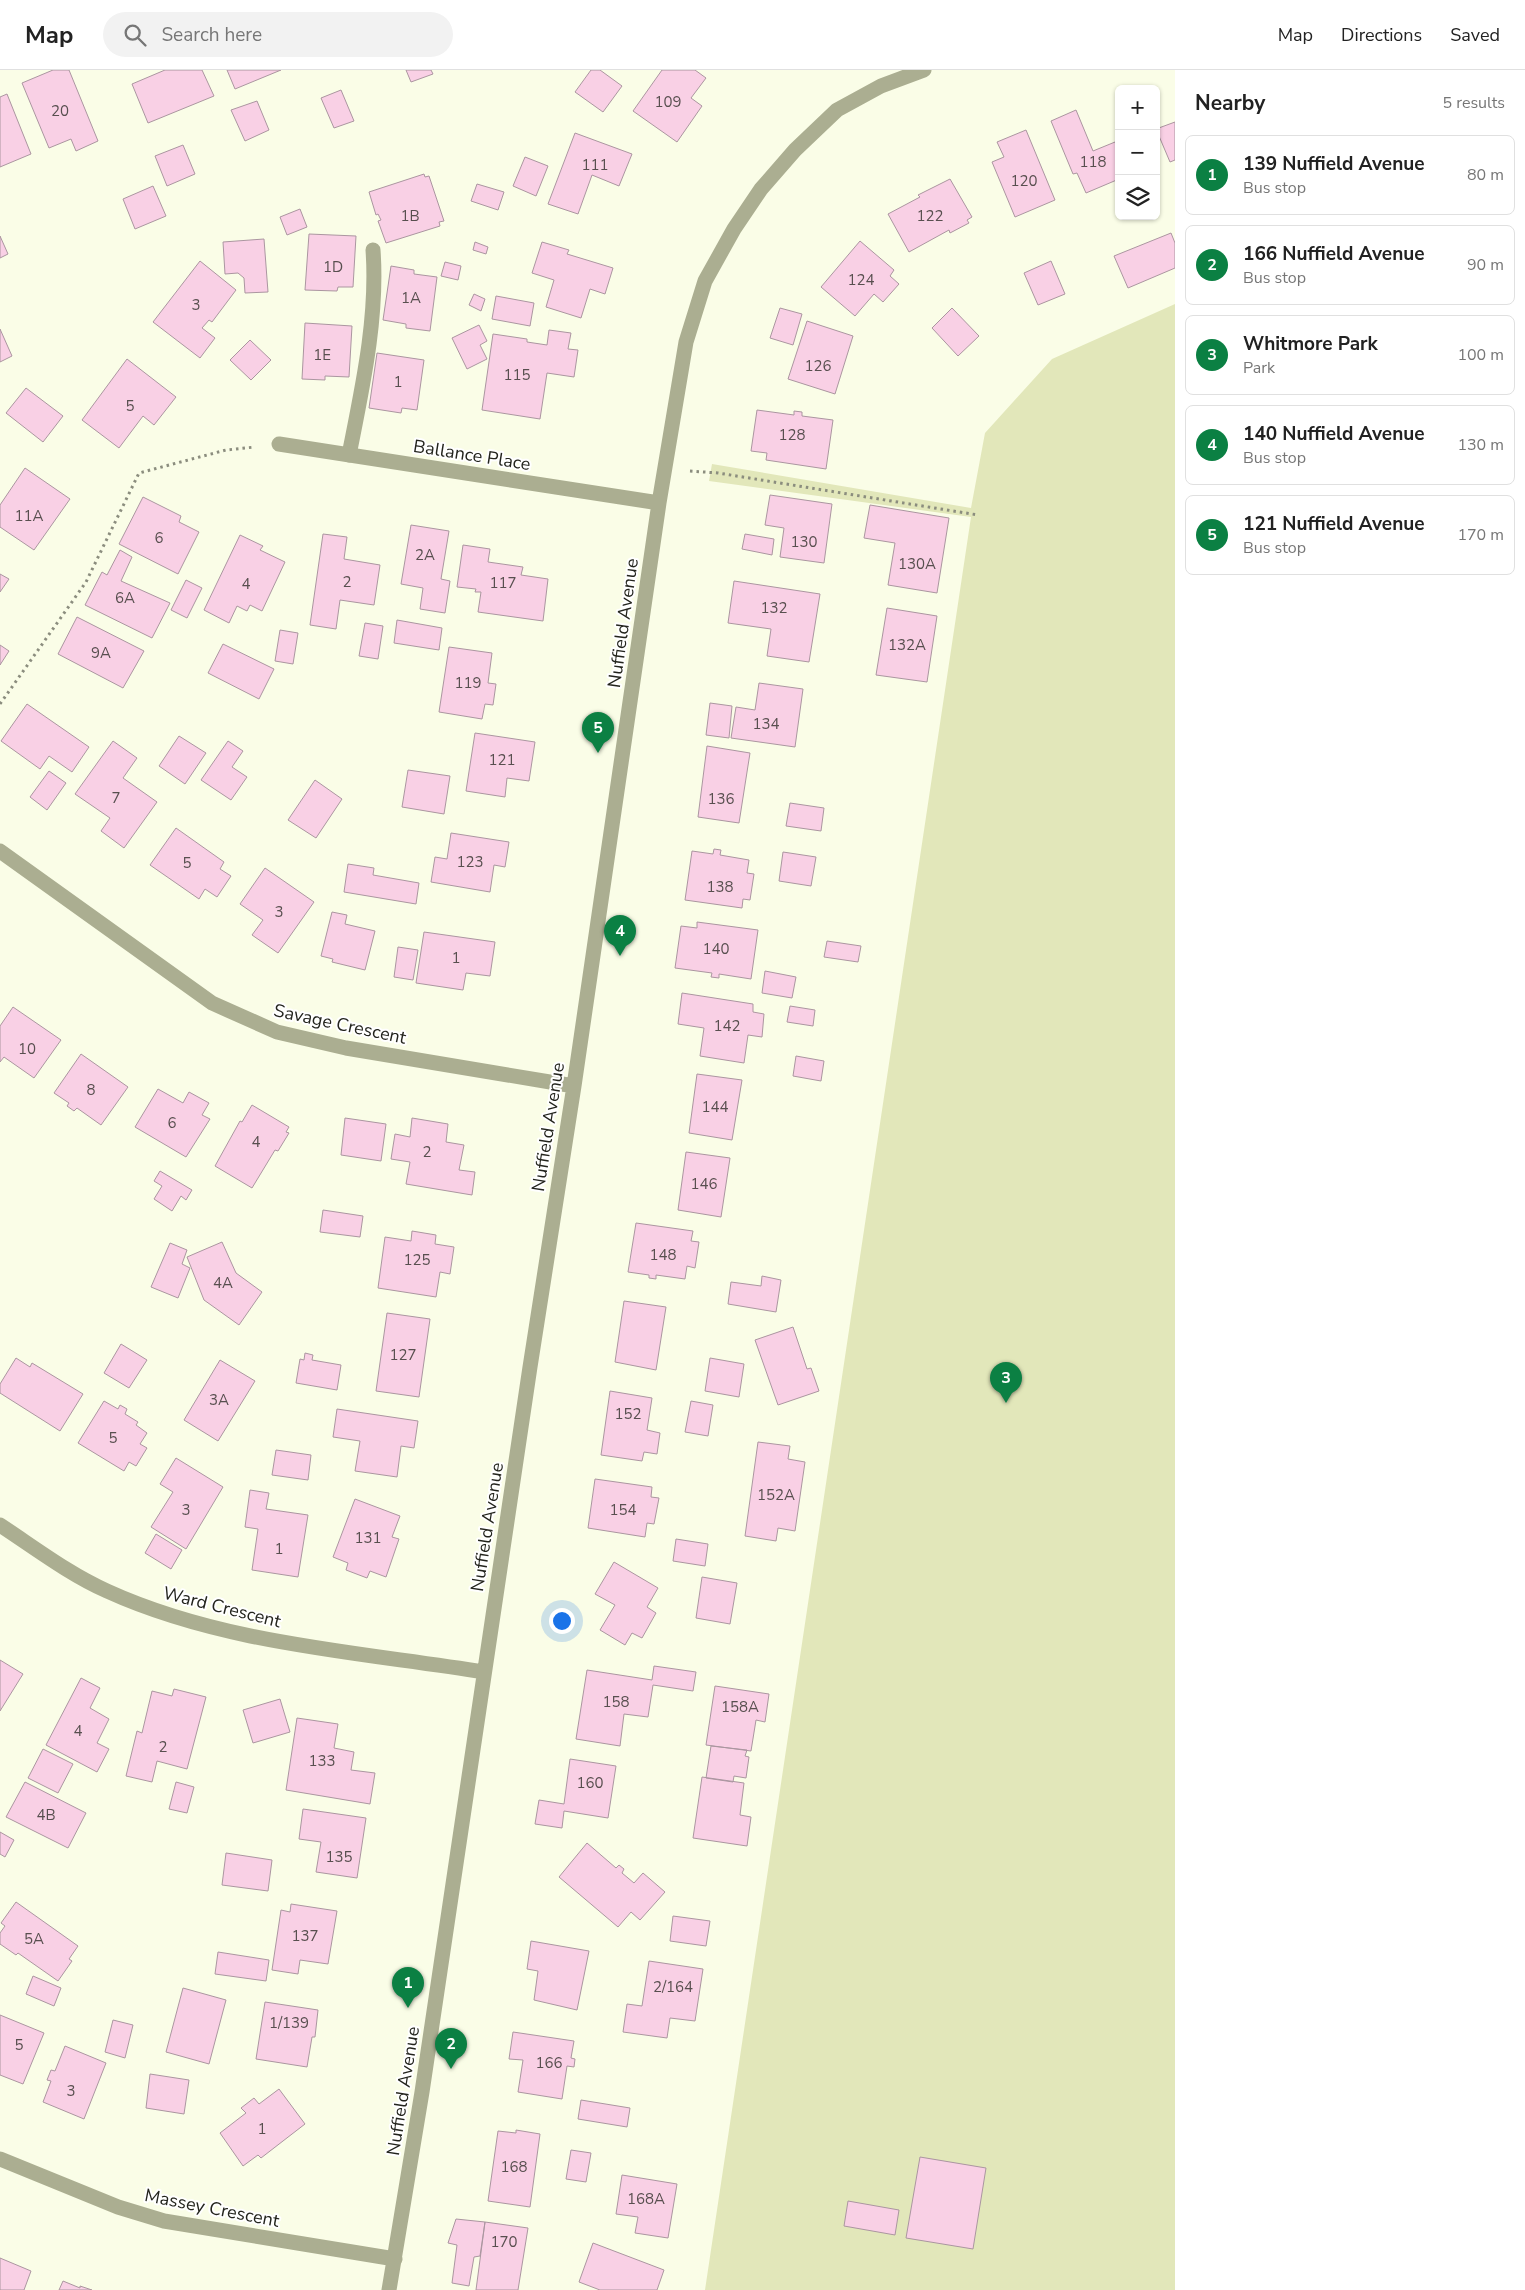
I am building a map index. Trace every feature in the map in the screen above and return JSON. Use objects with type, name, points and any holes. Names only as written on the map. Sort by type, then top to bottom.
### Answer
[{"type":"street","name":"Nuffield Avenue","points":[[389,2290],[424,2082],[484,1672],[574,1086],[659,503],[686,342],[705,281],[734,229],[761,189],[837,110],[881,86],[924,70]]},
{"type":"street","points":[[350,455],[363,381],[373,305],[373,250]]},
{"type":"street","name":"Ballance Place","points":[[279,444],[659,503]]},
{"type":"street","name":"Savage Crescent","points":[[0,851],[212,1002],[277,1032],[346,1048],[574,1086]]},
{"type":"street","name":"Ward Crescent","points":[[0,1525],[81,1577],[107,1591],[158,1610],[248,1636],[484,1672]]},
{"type":"street","name":"Massey Crescent","points":[[0,2159],[118,2207],[164,2221],[395,2259]]},
{"type":"path","points":[[0,704],[86,582],[139,473],[226,450],[279,444]]},
{"type":"path","points":[[665,468],[718,474],[978,515]]},
{"type":"green space","points":[[1175,304],[1175,2290],[705,2290],[971,517],[709,481],[712,464],[971,508],[985,433],[1052,359]]},
{"type":"building","points":[[53,70],[69,70],[98,141],[76,151],[71,139],[49,148],[22,83]]},
{"type":"building","points":[[165,70],[202,70],[214,96],[148,123],[132,84]]},
{"type":"building","points":[[227,70],[281,70],[235,89]]},
{"type":"building","points":[[406,70],[431,70],[433,74],[411,82]]},
{"type":"building","points":[[591,70],[600,70],[622,86],[603,112],[575,92]]},
{"type":"building","points":[[662,70],[695,70],[706,78],[691,98],[702,106],[677,142],[633,111]]},
{"type":"building","points":[[341,90],[354,121],[334,128],[321,98]]},
{"type":"building","points":[[7,94],[31,154],[0,167],[0,97]]},
{"type":"building","points":[[257,101],[269,130],[245,141],[231,110]]},
{"type":"building","points":[[1076,110],[1093,151],[1115,142],[1115,181],[1086,193],[1077,173],[1073,174],[1051,121]]},
{"type":"building","points":[[1175,122],[1175,160],[1170,162],[1160,138],[1160,128]]},
{"type":"building","points":[[1026,130],[1055,200],[1015,217],[992,162],[1004,157],[997,142]]},
{"type":"building","points":[[575,133],[632,154],[619,186],[592,175],[578,214],[548,204]]},
{"type":"building","points":[[183,145],[195,174],[167,186],[155,156]]},
{"type":"building","points":[[525,157],[548,166],[536,196],[513,186]]},
{"type":"building","points":[[424,174],[425,177],[429,176],[444,221],[439,222],[440,226],[386,243],[378,221],[381,220],[378,214],[376,215],[369,192]]},
{"type":"building","points":[[950,179],[972,217],[967,220],[969,223],[950,233],[949,230],[909,252],[888,214],[920,197],[918,195]]},
{"type":"building","points":[[477,184],[504,192],[498,210],[471,201]]},
{"type":"building","points":[[153,186],[166,216],[135,229],[123,199]]},
{"type":"building","points":[[300,209],[307,227],[287,235],[280,217]]},
{"type":"building","points":[[1171,233],[1175,243],[1175,268],[1128,288],[1114,256]]},
{"type":"building","points":[[309,234],[356,236],[353,287],[338,287],[337,291],[305,290]]},
{"type":"building","points":[[0,236],[8,254],[0,258]]},
{"type":"building","points":[[264,239],[268,292],[245,293],[244,278],[238,273],[225,274],[223,242]]},
{"type":"building","points":[[860,241],[894,270],[890,276],[899,284],[883,302],[874,294],[855,316],[821,287]]},
{"type":"building","points":[[475,242],[488,247],[486,254],[473,250]]},
{"type":"building","points":[[542,242],[569,250],[567,254],[613,268],[605,294],[590,289],[581,318],[546,307],[554,280],[532,273]]},
{"type":"building","points":[[200,261],[236,290],[212,322],[209,320],[202,328],[215,338],[200,358],[153,322]]},
{"type":"building","points":[[1051,261],[1065,294],[1038,305],[1024,273]]},
{"type":"building","points":[[445,262],[461,266],[458,280],[441,276]]},
{"type":"building","points":[[391,266],[414,270],[414,274],[437,277],[430,331],[406,328],[406,324],[383,320]]},
{"type":"building","points":[[474,294],[485,299],[481,311],[469,305]]},
{"type":"building","points":[[496,296],[534,303],[530,326],[492,319]]},
{"type":"building","points":[[780,308],[802,314],[793,345],[770,338]]},
{"type":"building","points":[[952,308],[979,336],[958,356],[932,328]]},
{"type":"building","points":[[807,321],[853,336],[835,394],[788,379]]},
{"type":"building","points":[[305,323],[352,326],[349,377],[325,376],[325,380],[302,379]]},
{"type":"building","points":[[479,325],[487,341],[480,345],[487,359],[467,369],[452,338]]},
{"type":"building","points":[[0,329],[12,356],[0,362]]},
{"type":"building","points":[[549,330],[571,333],[568,349],[578,350],[574,377],[547,373],[540,419],[482,410],[493,334],[527,339],[527,342],[547,345]]},
{"type":"building","points":[[250,340],[271,360],[251,380],[230,360]]},
{"type":"building","points":[[377,353],[424,360],[417,410],[402,408],[401,413],[369,408]]},
{"type":"building","points":[[127,359],[176,397],[154,425],[143,416],[119,448],[82,420]]},
{"type":"building","points":[[26,388],[63,416],[43,442],[6,413]]},
{"type":"building","points":[[757,410],[794,415],[794,411],[802,412],[802,416],[833,420],[826,469],[766,460],[767,453],[751,451]]},
{"type":"building","points":[[25,468],[70,499],[34,550],[0,527],[0,505]]},
{"type":"building","points":[[770,495],[832,504],[824,563],[780,557],[784,528],[765,525]]},
{"type":"building","points":[[143,497],[181,516],[179,522],[199,532],[178,574],[119,544]]},
{"type":"building","points":[[870,505],[949,518],[937,593],[888,585],[895,543],[864,538]]},
{"type":"building","points":[[411,525],[449,531],[441,579],[450,581],[445,613],[420,609],[423,588],[401,584]]},
{"type":"building","points":[[323,534],[347,537],[344,559],[380,565],[374,605],[340,600],[336,629],[310,625]]},
{"type":"building","points":[[745,534],[774,539],[772,555],[742,549]]},
{"type":"building","points":[[240,535],[263,546],[260,550],[285,562],[262,611],[250,605],[247,611],[237,606],[229,623],[204,610]]},
{"type":"building","points":[[463,545],[490,549],[488,562],[523,567],[521,575],[548,579],[543,621],[478,612],[481,592],[475,592],[476,589],[457,587]]},
{"type":"building","points":[[120,550],[132,557],[121,581],[170,603],[152,638],[85,605],[102,572],[107,575]]},
{"type":"building","points":[[0,574],[9,579],[0,592]]},
{"type":"building","points":[[186,580],[202,588],[187,618],[171,610]]},
{"type":"building","points":[[734,581],[820,594],[809,662],[767,656],[771,629],[728,623]]},
{"type":"building","points":[[887,608],[937,616],[927,682],[876,675]]},
{"type":"building","points":[[77,617],[144,651],[123,688],[58,654]]},
{"type":"building","points":[[397,620],[442,628],[439,650],[394,643]]},
{"type":"building","points":[[365,623],[383,626],[378,659],[359,656]]},
{"type":"building","points":[[280,630],[298,633],[293,664],[275,661]]},
{"type":"building","points":[[223,644],[274,669],[259,699],[208,673]]},
{"type":"building","points":[[0,645],[9,651],[0,665]]},
{"type":"building","points":[[449,647],[492,653],[488,683],[496,684],[493,705],[485,704],[482,719],[439,712]]},
{"type":"building","points":[[759,683],[803,689],[795,747],[731,738],[736,707],[755,710]]},
{"type":"building","points":[[710,703],[732,706],[729,738],[706,735]]},
{"type":"building","points":[[27,704],[89,747],[72,772],[49,756],[40,769],[1,741]]},
{"type":"building","points":[[475,733],[535,742],[529,781],[507,778],[505,797],[466,791]]},
{"type":"building","points":[[179,736],[206,753],[185,784],[159,766]]},
{"type":"building","points":[[113,741],[137,758],[123,778],[157,802],[124,848],[101,831],[110,818],[75,794]]},
{"type":"building","points":[[228,741],[243,751],[232,767],[247,777],[231,800],[201,780]]},
{"type":"building","points":[[707,746],[750,753],[739,823],[698,817]]},
{"type":"building","points":[[408,770],[450,776],[444,814],[402,807]]},
{"type":"building","points":[[49,771],[66,783],[47,810],[30,797]]},
{"type":"building","points":[[315,780],[342,799],[316,838],[288,820]]},
{"type":"building","points":[[790,803],[824,808],[821,831],[786,826]]},
{"type":"building","points":[[176,828],[224,862],[220,869],[231,876],[217,897],[205,889],[199,899],[150,865]]},
{"type":"building","points":[[451,833],[509,842],[505,867],[494,865],[490,892],[431,882],[435,857],[447,859]]},
{"type":"building","points":[[714,849],[721,850],[720,855],[749,860],[747,873],[754,874],[750,900],[743,899],[742,908],[685,900],[692,851],[713,854]]},
{"type":"building","points":[[783,852],[816,857],[811,886],[779,881]]},
{"type":"building","points":[[348,864],[374,868],[373,875],[419,883],[416,904],[344,892]]},
{"type":"building","points":[[265,868],[314,902],[278,953],[252,935],[263,920],[240,904]]},
{"type":"building","points":[[332,912],[347,915],[345,924],[375,931],[365,970],[332,962],[333,959],[321,956]]},
{"type":"building","points":[[697,922],[758,930],[751,979],[719,974],[719,978],[711,977],[712,973],[675,968],[681,926],[697,928]]},
{"type":"building","points":[[424,932],[495,942],[490,976],[466,973],[463,990],[416,983]]},
{"type":"building","points":[[827,941],[861,946],[858,962],[824,957]]},
{"type":"building","points":[[398,947],[418,950],[413,980],[394,977]]},
{"type":"building","points":[[765,971],[796,977],[792,998],[762,993]]},
{"type":"building","points":[[682,993],[753,1004],[753,1012],[764,1014],[762,1037],[748,1035],[744,1063],[700,1056],[704,1028],[678,1024]]},
{"type":"building","points":[[790,1006],[815,1010],[813,1026],[787,1022]]},
{"type":"building","points":[[13,1007],[61,1040],[34,1078],[4,1057],[0,1062],[0,1026]]},
{"type":"building","points":[[81,1054],[128,1087],[101,1125],[77,1108],[74,1111],[67,1106],[69,1103],[54,1093]]},
{"type":"building","points":[[796,1056],[824,1061],[821,1081],[793,1076]]},
{"type":"building","points":[[697,1074],[742,1080],[732,1140],[689,1133]]},
{"type":"building","points":[[158,1089],[183,1103],[189,1092],[209,1103],[202,1115],[210,1119],[186,1157],[135,1127]]},
{"type":"building","points":[[252,1105],[289,1127],[286,1132],[289,1133],[278,1151],[275,1150],[252,1188],[215,1166],[240,1121],[242,1122]]},
{"type":"building","points":[[345,1118],[386,1124],[381,1161],[341,1155]]},
{"type":"building","points":[[412,1118],[448,1124],[446,1142],[464,1145],[459,1170],[475,1172],[472,1195],[406,1184],[410,1162],[391,1159],[395,1134],[410,1137]]},
{"type":"building","points":[[686,1152],[730,1158],[721,1217],[678,1210]]},
{"type":"building","points":[[160,1171],[192,1190],[186,1200],[181,1196],[172,1211],[154,1199],[162,1186],[154,1181]]},
{"type":"building","points":[[323,1210],[363,1216],[360,1237],[320,1232]]},
{"type":"building","points":[[636,1223],[693,1231],[691,1241],[699,1242],[695,1268],[687,1266],[685,1279],[656,1275],[656,1279],[649,1278],[649,1275],[628,1272]]},
{"type":"building","points":[[412,1231],[436,1235],[435,1244],[454,1247],[450,1274],[440,1272],[436,1297],[378,1288],[385,1237],[411,1241]]},
{"type":"building","points":[[222,1242],[236,1273],[262,1292],[239,1325],[204,1300],[187,1257]]},
{"type":"building","points":[[170,1243],[187,1250],[182,1264],[190,1268],[178,1298],[151,1287]]},
{"type":"building","points":[[762,1276],[781,1280],[776,1312],[728,1304],[731,1282],[761,1286]]},
{"type":"building","points":[[624,1301],[666,1307],[656,1370],[615,1362]]},
{"type":"building","points":[[387,1313],[430,1319],[419,1397],[376,1391]]},
{"type":"building","points":[[793,1327],[807,1369],[811,1368],[819,1391],[778,1405],[755,1340]]},
{"type":"building","points":[[121,1344],[147,1360],[129,1388],[104,1373]]},
{"type":"building","points":[[305,1353],[313,1355],[312,1360],[341,1365],[337,1390],[296,1383],[300,1359],[304,1360]]},
{"type":"building","points":[[16,1358],[30,1367],[32,1363],[83,1394],[60,1431],[0,1393],[0,1384]]},
{"type":"building","points":[[710,1358],[744,1364],[739,1397],[705,1391]]},
{"type":"building","points":[[220,1360],[255,1381],[218,1441],[184,1420]]},
{"type":"building","points":[[610,1391],[652,1398],[647,1430],[660,1433],[657,1454],[644,1452],[642,1461],[601,1455]]},
{"type":"building","points":[[104,1401],[118,1409],[120,1405],[127,1409],[125,1414],[138,1422],[136,1425],[147,1433],[140,1444],[147,1448],[136,1466],[129,1462],[124,1471],[78,1443]]},
{"type":"building","points":[[691,1401],[713,1405],[708,1436],[685,1432]]},
{"type":"building","points":[[337,1409],[418,1421],[414,1448],[401,1446],[397,1477],[355,1471],[360,1441],[333,1437]]},
{"type":"building","points":[[758,1442],[790,1446],[788,1459],[805,1462],[795,1531],[778,1528],[776,1541],[745,1536]]},
{"type":"building","points":[[276,1450],[311,1455],[308,1480],[272,1475]]},
{"type":"building","points":[[176,1458],[223,1487],[186,1549],[151,1527],[173,1492],[160,1484]]},
{"type":"building","points":[[595,1479],[652,1487],[651,1497],[659,1498],[654,1524],[647,1523],[645,1537],[588,1528]]},
{"type":"building","points":[[250,1490],[269,1493],[266,1509],[308,1515],[298,1577],[252,1570],[258,1529],[245,1527]]},
{"type":"building","points":[[355,1499],[400,1516],[392,1537],[399,1539],[386,1577],[370,1571],[367,1578],[346,1570],[348,1563],[333,1557]]},
{"type":"building","points":[[156,1534],[182,1550],[171,1569],[145,1553]]},
{"type":"building","points":[[676,1539],[708,1544],[705,1566],[673,1561]]},
{"type":"building","points":[[614,1562],[658,1588],[647,1607],[656,1613],[642,1638],[632,1633],[625,1645],[600,1630],[615,1605],[595,1594]]},
{"type":"building","points":[[702,1577],[737,1583],[730,1624],[696,1618]]},
{"type":"building","points":[[0,1660],[23,1674],[0,1711]]},
{"type":"building","points":[[654,1666],[696,1672],[693,1691],[653,1685],[648,1717],[624,1714],[620,1746],[576,1739],[587,1670],[652,1680]]},
{"type":"building","points":[[81,1678],[100,1688],[90,1708],[109,1719],[97,1743],[109,1749],[97,1772],[46,1745]]},
{"type":"building","points":[[715,1686],[769,1694],[765,1722],[756,1720],[751,1751],[706,1745]]},
{"type":"building","points":[[174,1689],[206,1697],[187,1769],[157,1761],[152,1782],[126,1776],[137,1731],[142,1733],[152,1691],[172,1696]]},
{"type":"building","points":[[280,1699],[290,1732],[253,1743],[243,1710]]},
{"type":"building","points":[[297,1718],[338,1724],[334,1748],[354,1752],[351,1770],[375,1773],[370,1804],[286,1790]]},
{"type":"building","points":[[711,1746],[747,1750],[745,1756],[749,1757],[746,1778],[734,1776],[733,1782],[706,1778]]},
{"type":"building","points":[[43,1749],[73,1764],[58,1793],[28,1778]]},
{"type":"building","points":[[570,1759],[616,1766],[608,1818],[564,1811],[562,1828],[535,1824],[539,1800],[564,1804]]},
{"type":"building","points":[[702,1777],[744,1783],[740,1815],[751,1817],[747,1846],[693,1838]]},
{"type":"building","points":[[25,1782],[86,1813],[68,1848],[6,1817]]},
{"type":"building","points":[[176,1782],[194,1787],[187,1813],[169,1809]]},
{"type":"building","points":[[303,1809],[366,1818],[357,1878],[316,1872],[321,1842],[299,1839]]},
{"type":"building","points":[[0,1832],[14,1840],[5,1857],[0,1854]]},
{"type":"building","points":[[587,1843],[616,1868],[619,1865],[624,1869],[622,1873],[634,1883],[643,1873],[665,1892],[640,1920],[631,1912],[618,1927],[559,1877]]},
{"type":"building","points":[[226,1853],[272,1860],[268,1891],[222,1885]]},
{"type":"building","points":[[16,1902],[78,1946],[69,1959],[72,1961],[58,1981],[18,1953],[16,1955],[0,1944],[0,1933],[5,1926],[1,1923]]},
{"type":"building","points":[[291,1904],[337,1911],[328,1964],[300,1960],[298,1974],[272,1970],[281,1910],[290,1912]]},
{"type":"building","points":[[673,1916],[710,1921],[706,1946],[670,1941]]},
{"type":"building","points":[[531,1941],[589,1951],[577,2010],[534,2000],[538,1971],[527,1969]]},
{"type":"building","points":[[218,1952],[269,1960],[266,1981],[215,1974]]},
{"type":"building","points":[[649,1961],[703,1969],[695,2021],[670,2018],[667,2038],[623,2032],[627,2004],[642,2006]]},
{"type":"building","points":[[33,1976],[61,1988],[54,2006],[26,1994]]},
{"type":"building","points":[[183,1988],[226,2000],[209,2064],[166,2052]]},
{"type":"building","points":[[265,2002],[318,2010],[315,2037],[312,2037],[307,2067],[256,2059]]},
{"type":"building","points":[[0,2015],[44,2033],[23,2084],[0,2075]]},
{"type":"building","points":[[113,2020],[133,2025],[125,2058],[105,2052]]},
{"type":"building","points":[[513,2032],[574,2041],[571,2058],[575,2059],[574,2067],[567,2066],[562,2099],[518,2092],[523,2060],[509,2059]]},
{"type":"building","points":[[65,2046],[106,2063],[84,2119],[43,2102],[51,2081],[47,2080],[51,2070],[55,2071]]},
{"type":"building","points":[[150,2074],[189,2080],[184,2114],[146,2108]]},
{"type":"building","points":[[279,2089],[305,2124],[261,2158],[258,2155],[243,2166],[220,2133],[246,2113],[241,2108],[254,2098],[259,2104]]},
{"type":"building","points":[[581,2100],[630,2108],[627,2127],[578,2119]]},
{"type":"building","points":[[516,2130],[540,2134],[530,2207],[488,2201],[498,2131],[516,2133]]},
{"type":"building","points":[[571,2150],[591,2153],[586,2182],[566,2179]]},
{"type":"building","points":[[920,2157],[986,2168],[973,2249],[906,2238]]},
{"type":"building","points":[[622,2175],[677,2184],[668,2238],[635,2233],[638,2217],[616,2214]]},
{"type":"building","points":[[848,2201],[899,2210],[895,2235],[844,2226]]},
{"type":"building","points":[[456,2219],[485,2222],[480,2256],[474,2257],[469,2286],[452,2283],[457,2245],[448,2243]]},
{"type":"building","points":[[485,2222],[528,2228],[518,2290],[476,2290]]},
{"type":"building","points":[[593,2243],[664,2270],[657,2290],[600,2290],[579,2282]]},
{"type":"building","points":[[0,2258],[31,2271],[24,2290],[0,2290]]},
{"type":"building","points":[[63,2281],[80,2288],[80,2286],[92,2290],[59,2290]]},
{"type":"place","name":"121 Nuffield Avenue","points":[[598,753]]},
{"type":"place","name":"140 Nuffield Avenue","points":[[620,956]]},
{"type":"place","name":"Whitmore Park","points":[[1006,1403]]},
{"type":"place","name":"139 Nuffield Avenue","points":[[408,2008]]},
{"type":"place","name":"166 Nuffield Avenue","points":[[451,2069]]}]
